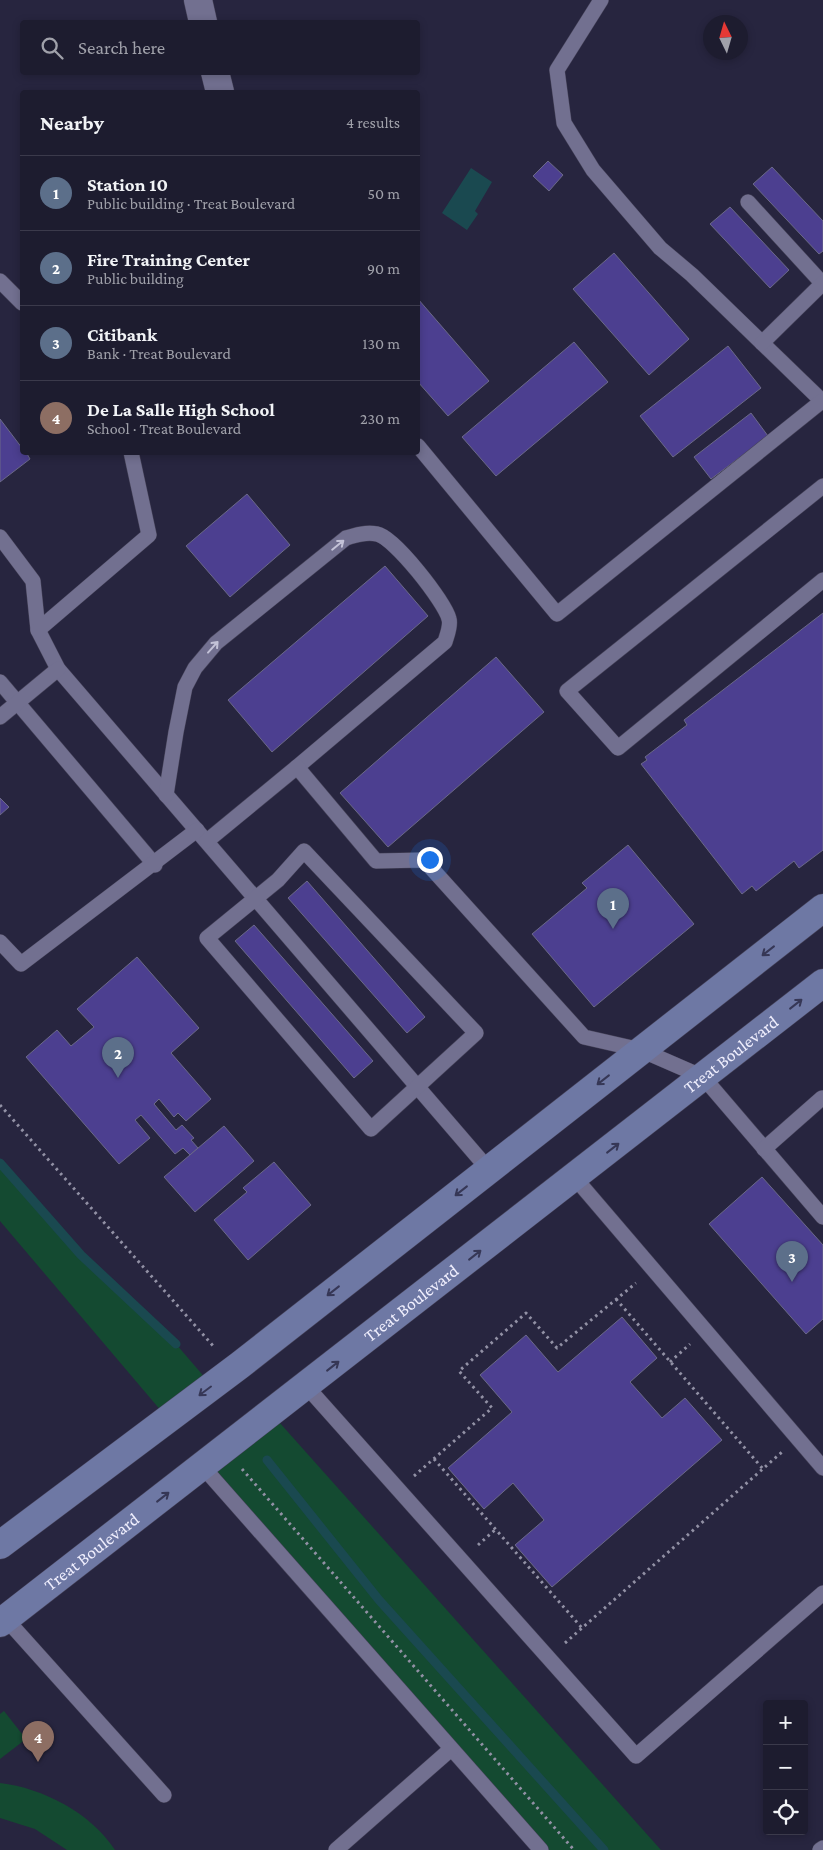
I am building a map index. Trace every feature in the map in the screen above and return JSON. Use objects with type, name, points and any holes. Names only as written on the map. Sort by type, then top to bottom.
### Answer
[{"type":"main road","points":[[0,1545],[240,1364],[823,908]]},
{"type":"main road","name":"Treat Boulevard","points":[[3,1621],[203,1467],[223,1448],[307,1387],[823,983]]},
{"type":"street","points":[[198,0],[203,20]]},
{"type":"street","points":[[216,75],[220,90]]},
{"type":"lane","points":[[420,448],[557,614],[823,402],[692,275],[660,248],[593,170],[564,123],[557,70],[601,0]]},
{"type":"lane","points":[[748,202],[823,283],[762,343]]},
{"type":"lane","points":[[0,281],[20,301]]},
{"type":"lane","points":[[38,630],[149,535],[132,455]]},
{"type":"lane","points":[[823,486],[567,691],[618,748],[823,580]]},
{"type":"lane","points":[[0,942],[21,964],[155,864],[202,836],[297,767],[445,642],[450,622],[446,609],[396,546],[378,534],[361,534],[346,538],[216,643],[195,668],[185,687],[166,795]]},
{"type":"lane","points":[[0,537],[33,581],[38,630],[58,669],[489,1170]]},
{"type":"lane","points":[[0,717],[58,669]]},
{"type":"lane","points":[[0,682],[155,864]]},
{"type":"lane","points":[[297,767],[376,861],[424,860],[584,1037],[641,1050],[703,1077],[823,1217]]},
{"type":"lane","points":[[304,852],[476,1033],[371,1129],[207,938],[255,898],[278,880],[304,852]]},
{"type":"lane","points":[[764,1149],[823,1098]]},
{"type":"lane","points":[[575,1178],[823,1468]]},
{"type":"lane","points":[[307,1387],[636,1756],[823,1593]]},
{"type":"lane","points":[[203,1467],[273,1544],[541,1850]]},
{"type":"lane","points":[[3,1621],[164,1796]]},
{"type":"lane","points":[[336,1850],[451,1749]]},
{"type":"path","points":[[0,1106],[216,1350],[240,1364]]},
{"type":"path","points":[[398,1489],[492,1408],[459,1371],[526,1313],[557,1348],[652,1270]]},
{"type":"path","points":[[616,1299],[763,1469]]},
{"type":"path","points":[[548,1658],[798,1439]]},
{"type":"path","points":[[223,1448],[574,1850]]},
{"type":"path","points":[[434,1459],[582,1628]]},
{"type":"shaded area","points":[[471,168],[492,182],[475,211],[478,214],[467,230],[442,213]]},
{"type":"shaded area","points":[[0,1163],[81,1255],[176,1344],[213,1387],[168,1419],[0,1221]]},
{"type":"shaded area","points":[[271,1413],[661,1850],[541,1850],[203,1467]]},
{"type":"shaded area","points":[[4,1711],[26,1739],[0,1759],[0,1714]]},
{"type":"shaded area","points":[[0,1783],[33,1790],[65,1805],[93,1825],[115,1850],[67,1850],[35,1829],[0,1818]]},
{"type":"building","points":[[548,161],[563,175],[549,191],[533,176]]},
{"type":"building","points":[[772,167],[823,221],[823,251],[819,254],[753,184]]},
{"type":"building","points":[[730,207],[789,270],[770,288],[710,224]]},
{"type":"building","points":[[614,253],[689,339],[649,375],[573,289]]},
{"type":"building","points":[[420,301],[489,381],[448,416],[420,384]]},
{"type":"building","points":[[574,342],[608,382],[496,476],[462,437]]},
{"type":"building","points":[[728,346],[761,388],[673,457],[640,416]]},
{"type":"building","points":[[751,413],[768,436],[711,479],[694,457]]},
{"type":"building","points":[[0,419],[20,445],[20,455],[28,455],[30,459],[0,482]]},
{"type":"building","points":[[247,494],[290,545],[230,597],[186,546]]},
{"type":"building","points":[[385,566],[428,616],[272,752],[228,700]]},
{"type":"building","points":[[823,613],[823,850],[799,868],[794,861],[756,891],[752,886],[742,894],[641,764],[647,760],[645,757],[687,725],[684,720]]},
{"type":"building","points":[[496,657],[544,712],[388,847],[340,793]]},
{"type":"building","points":[[0,798],[9,807],[0,815]]},
{"type":"building","points":[[628,845],[694,924],[594,1007],[532,934],[587,888],[582,883]]},
{"type":"building","points":[[307,881],[425,1017],[407,1033],[288,898]]},
{"type":"building","points":[[254,925],[373,1061],[354,1078],[235,941]]},
{"type":"building","points":[[137,957],[199,1028],[171,1053],[211,1099],[186,1121],[178,1113],[174,1117],[159,1099],[154,1104],[176,1130],[182,1125],[194,1138],[191,1140],[198,1148],[190,1155],[183,1148],[175,1154],[141,1115],[135,1120],[150,1138],[119,1164],[26,1057],[57,1030],[71,1046],[94,1027],[77,1009]]},
{"type":"building","points":[[224,1126],[254,1161],[195,1212],[164,1177]]},
{"type":"building","points":[[274,1162],[311,1205],[248,1260],[214,1220],[247,1192],[243,1188]]},
{"type":"building","points":[[762,1177],[823,1245],[823,1319],[806,1334],[709,1224]]},
{"type":"building","points":[[622,1317],[657,1358],[630,1382],[662,1418],[685,1398],[722,1440],[552,1587],[515,1545],[544,1520],[513,1483],[484,1509],[448,1468],[512,1412],[480,1375],[526,1335],[558,1372]]},
{"type":"waterway","points":[[0,1163],[81,1255],[176,1344]]},
{"type":"waterway","points":[[267,1460],[379,1600],[604,1850]]},
{"type":"place","name":"Station 10","points":[[613,929]]},
{"type":"place","name":"Fire Training Center","points":[[118,1078]]},
{"type":"place","name":"Citibank","points":[[792,1282]]},
{"type":"place","name":"De La Salle High School","points":[[38,1762]]}]
